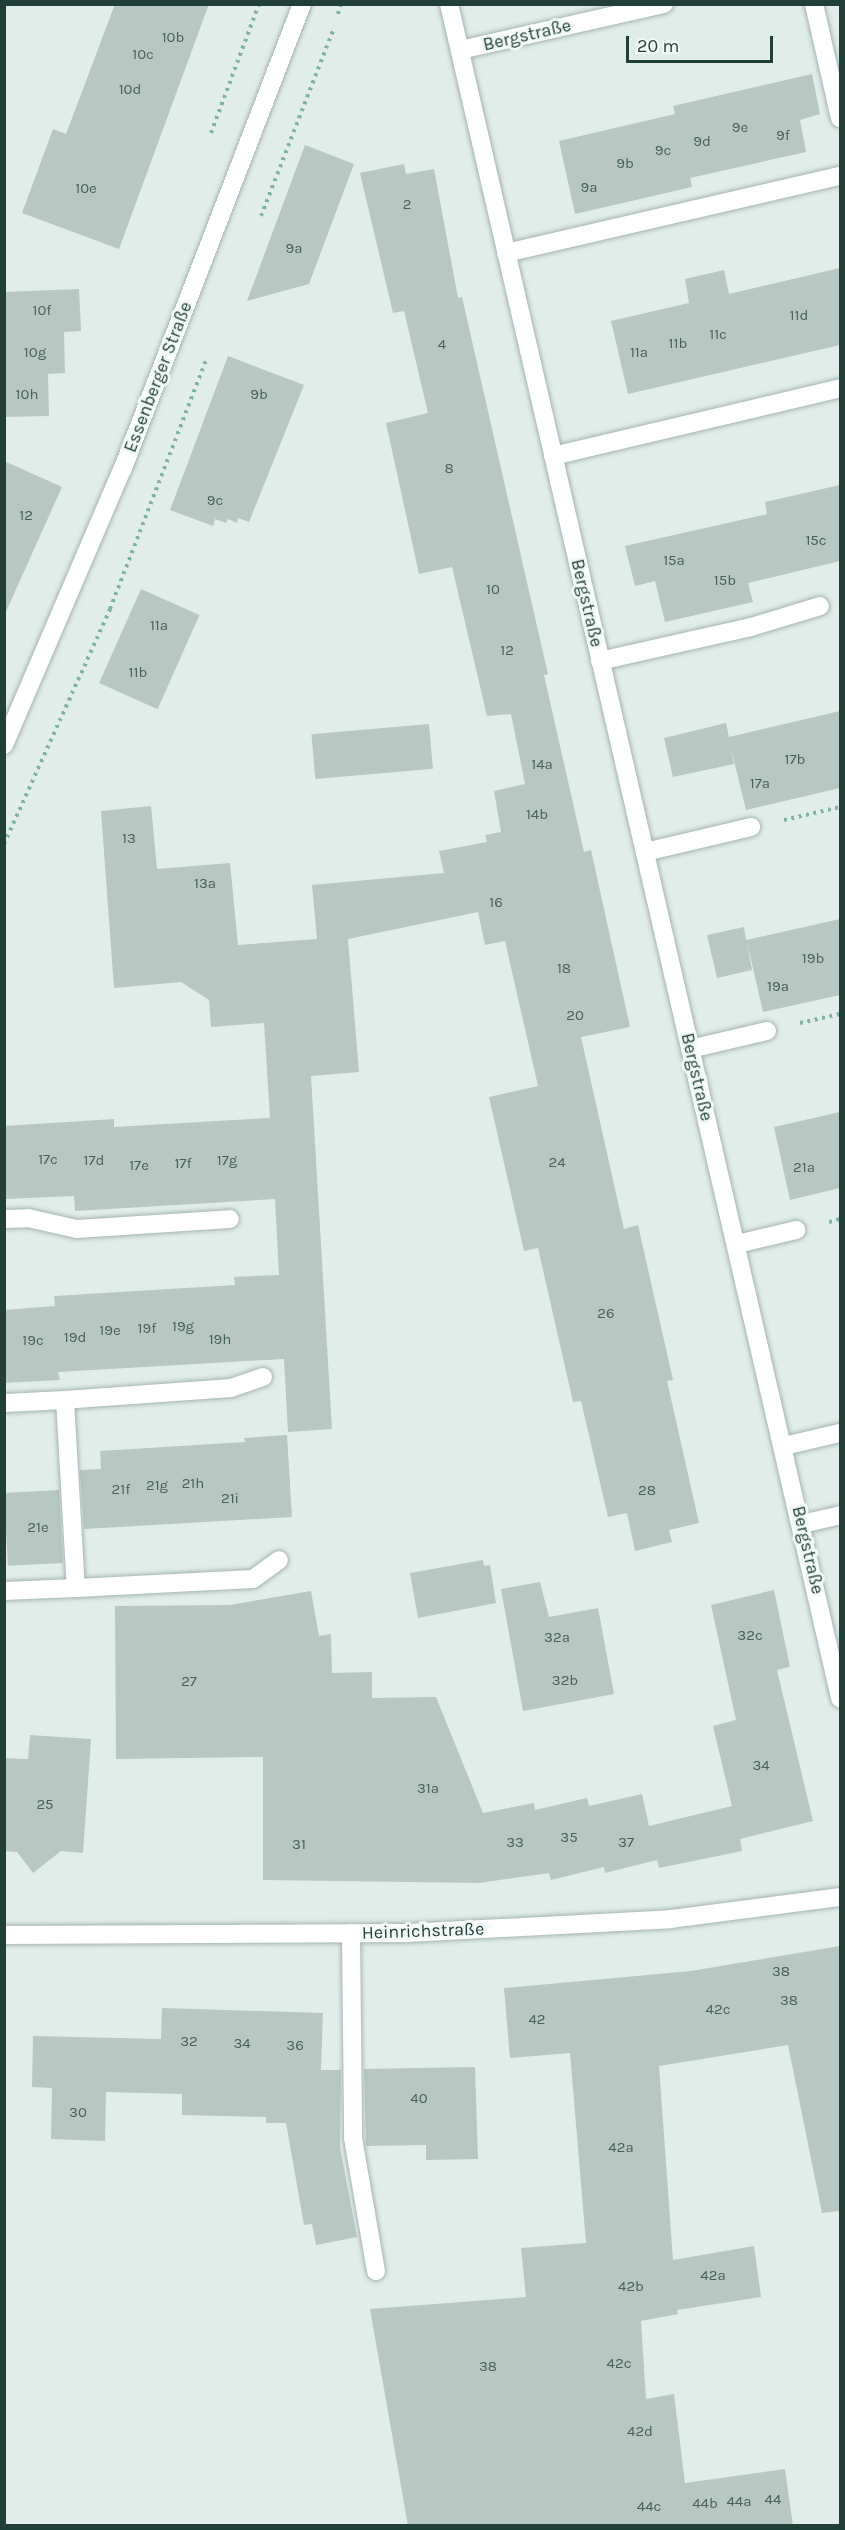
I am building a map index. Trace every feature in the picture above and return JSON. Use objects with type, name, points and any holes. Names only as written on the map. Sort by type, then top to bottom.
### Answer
[{"type":"street","name":"Essenberger Straße","points":[[4,745],[123,468],[302,4]]},
{"type":"street","name":"Bergstraße","points":[[449,4],[784,1446],[840,1698]]},
{"type":"street","name":"Bergstraße","points":[[460,50],[664,4]]},
{"type":"street","points":[[814,4],[840,118]]},
{"type":"street","points":[[507,253],[840,176]]},
{"type":"street","points":[[553,456],[840,388]]},
{"type":"street","points":[[600,661],[751,627],[820,606]]},
{"type":"street","points":[[645,852],[751,827]]},
{"type":"street","points":[[690,1049],[767,1031]]},
{"type":"street","points":[[4,1219],[28,1218],[77,1229],[230,1218]]},
{"type":"street","points":[[737,1244],[796,1230]]},
{"type":"street","points":[[4,1402],[231,1388],[263,1377]]},
{"type":"street","points":[[65,1400],[76,1587]]},
{"type":"street","points":[[784,1446],[840,1433]]},
{"type":"street","points":[[802,1524],[840,1515]]},
{"type":"street","points":[[4,1591],[253,1579],[279,1560]]},
{"type":"street","name":"Heinrichstraße","points":[[4,1935],[351,1933],[670,1919],[840,1897]]},
{"type":"street","points":[[351,1933],[353,2138],[376,2271]]},
{"type":"path","points":[[751,827],[840,807]]},
{"type":"path","points":[[767,1031],[840,1014]]},
{"type":"building","points":[[115,4],[209,4],[119,249],[22,213],[53,129],[66,134]]},
{"type":"building","points":[[812,74],[820,114],[800,120],[806,152],[690,178],[692,187],[575,214],[559,141],[675,114],[673,106]]},
{"type":"building","points":[[305,145],[354,164],[309,284],[247,301]]},
{"type":"building","points":[[404,164],[406,174],[434,169],[458,298],[462,297],[548,674],[544,675],[584,852],[591,850],[630,1027],[581,1037],[624,1229],[638,1225],[673,1380],[667,1381],[699,1523],[669,1530],[672,1542],[635,1551],[627,1513],[608,1517],[581,1401],[573,1402],[538,1248],[524,1251],[489,1097],[538,1086],[505,941],[485,945],[478,912],[348,939],[359,1072],[311,1076],[332,1429],[288,1432],[284,1359],[58,1372],[60,1380],[4,1383],[4,1310],[55,1306],[54,1296],[235,1285],[234,1277],[279,1275],[275,1199],[75,1211],[74,1196],[4,1199],[4,1126],[114,1119],[114,1127],[270,1118],[264,1023],[211,1027],[209,1000],[181,982],[114,988],[101,811],[151,806],[157,869],[230,863],[238,945],[317,939],[312,885],[444,873],[439,851],[487,842],[485,835],[501,832],[494,791],[525,784],[511,714],[487,716],[452,567],[419,574],[386,423],[428,413],[404,311],[393,313],[360,173]]},
{"type":"building","points":[[840,268],[840,345],[628,394],[611,321],[689,303],[685,279],[724,270],[729,294]]},
{"type":"building","points":[[79,289],[81,331],[64,332],[65,373],[48,374],[49,416],[4,417],[4,292]]},
{"type":"building","points":[[228,356],[304,385],[249,522],[238,518],[237,523],[228,519],[226,523],[215,519],[213,526],[170,510]]},
{"type":"building","points":[[4,461],[62,487],[4,616]]},
{"type":"building","points":[[840,485],[840,561],[748,583],[753,602],[665,622],[655,581],[635,586],[625,546],[767,514],[765,502]]},
{"type":"building","points":[[141,589],[199,615],[158,709],[99,683]]},
{"type":"building","points":[[840,711],[840,788],[746,810],[731,748],[734,764],[673,777],[664,738],[726,723],[729,737]]},
{"type":"building","points":[[429,724],[433,769],[315,779],[311,734]]},
{"type":"building","points":[[840,919],[840,995],[763,1012],[747,942],[752,970],[717,978],[707,935],[744,927],[746,940]]},
{"type":"building","points":[[840,1112],[840,1188],[790,1200],[774,1127]]},
{"type":"building","points":[[287,1435],[292,1517],[84,1529],[80,1470],[101,1469],[100,1451],[245,1442],[244,1438]]},
{"type":"building","points":[[59,1490],[63,1563],[8,1566],[4,1493]]},
{"type":"building","points":[[483,1560],[484,1566],[490,1565],[496,1603],[418,1618],[410,1573]]},
{"type":"building","points":[[540,1582],[549,1617],[598,1608],[614,1694],[523,1711],[501,1589]]},
{"type":"building","points":[[774,1590],[790,1667],[777,1670],[813,1821],[740,1839],[742,1851],[659,1868],[657,1860],[605,1873],[604,1867],[551,1880],[549,1873],[479,1883],[263,1880],[263,1757],[116,1759],[115,1606],[230,1605],[311,1591],[319,1636],[331,1634],[332,1673],[372,1672],[372,1698],[436,1697],[483,1813],[534,1803],[535,1810],[587,1798],[589,1806],[642,1794],[649,1826],[732,1806],[713,1726],[736,1720],[711,1605]]},
{"type":"building","points":[[30,1735],[91,1739],[83,1853],[61,1851],[33,1873],[17,1852],[4,1851],[4,1758],[28,1759]]},
{"type":"building","points":[[840,1946],[840,2211],[822,2213],[788,2045],[659,2066],[673,2260],[754,2246],[761,2297],[677,2310],[678,2314],[641,2321],[646,2399],[674,2394],[685,2483],[785,2469],[793,2526],[408,2526],[370,2309],[526,2297],[521,2248],[586,2243],[570,2053],[510,2058],[504,1988],[691,1971]]},
{"type":"building","points":[[162,2008],[323,2013],[321,2070],[341,2070],[340,2147],[357,2237],[316,2245],[312,2224],[304,2225],[286,2123],[266,2123],[266,2117],[182,2115],[182,2094],[106,2092],[105,2141],[51,2139],[52,2088],[32,2087],[33,2036],[161,2039]]},
{"type":"building","points":[[475,2067],[478,2159],[426,2160],[426,2145],[366,2146],[364,2069]]}]
